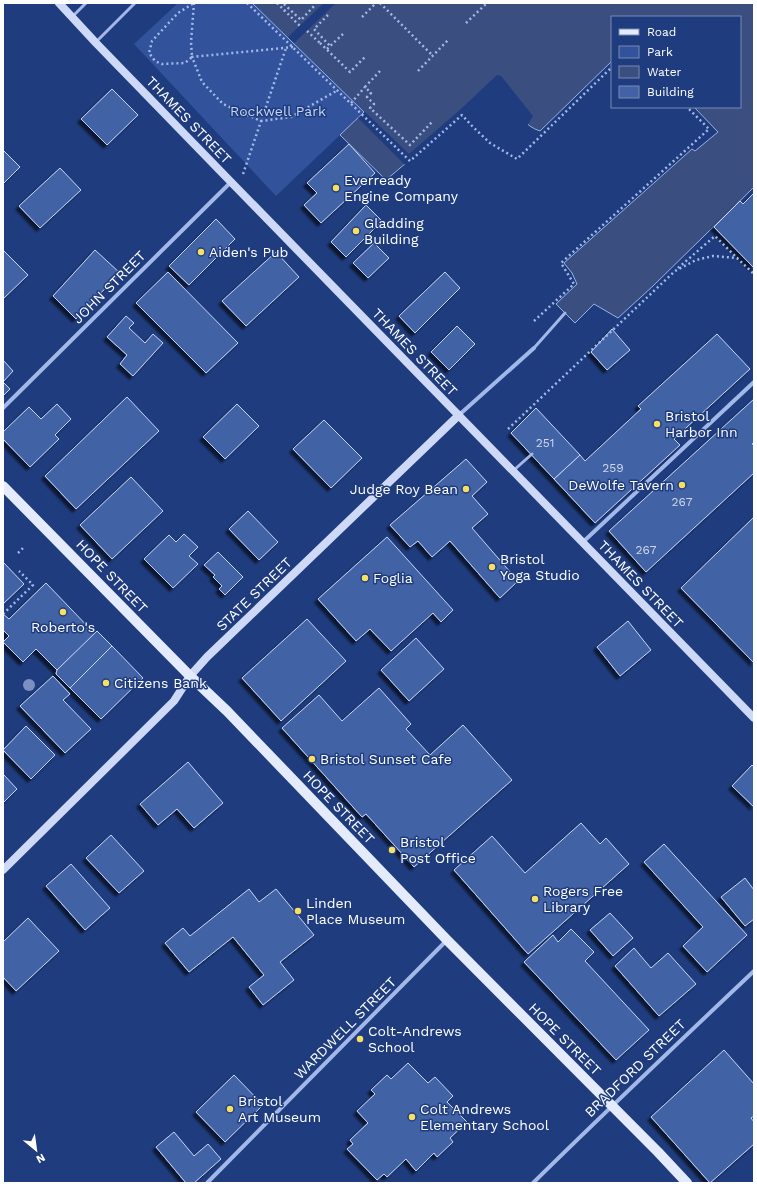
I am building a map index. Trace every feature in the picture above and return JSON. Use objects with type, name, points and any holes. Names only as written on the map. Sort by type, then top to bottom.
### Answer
[{"type":"main road","name":"HOPE STREET","points":[[3,486],[190,676],[227,711],[447,940],[687,1183]]},
{"type":"street","name":"THAMES STREET","points":[[59,3],[231,182],[754,718]]},
{"type":"street","name":"JOHN STREET","points":[[3,408],[231,182]]},
{"type":"street","name":"STATE STREET","points":[[3,870],[174,701],[190,676],[207,657],[459,415],[534,348]]},
{"type":"street","points":[[583,542],[754,382]]},
{"type":"street","name":"WARDWELL STREET","points":[[207,1183],[447,940]]},
{"type":"street","name":"BRADFORD STREET","points":[[533,1183],[611,1106],[754,971]]},
{"type":"lane","points":[[72,17],[86,3]]},
{"type":"lane","points":[[96,43],[135,3]]},
{"type":"lane","points":[[534,348],[565,313]]},
{"type":"lane","points":[[513,472],[532,454]]},
{"type":"path","points":[[194,3],[178,13],[152,41],[149,53],[155,61],[162,64],[184,63],[192,57],[293,47]]},
{"type":"path","points":[[194,3],[191,42],[192,57],[202,82],[223,104],[261,121],[291,117],[338,90]]},
{"type":"path","points":[[247,3],[410,160],[462,115],[490,143],[517,158],[611,68]]},
{"type":"path","points":[[277,3],[292,18]]},
{"type":"path","points":[[362,17],[376,3]]},
{"type":"path","points":[[380,3],[433,56]]},
{"type":"path","points":[[466,23],[486,3]]},
{"type":"path","points":[[281,7],[284,4],[301,20],[315,5]]},
{"type":"path","points":[[284,10],[300,26]]},
{"type":"path","points":[[328,15],[314,29],[330,46]]},
{"type":"path","points":[[307,31],[350,72],[366,56]]},
{"type":"path","points":[[326,48],[343,34]]},
{"type":"path","points":[[418,71],[449,39]]},
{"type":"path","points":[[320,43],[326,48]]},
{"type":"path","points":[[238,189],[286,48]]},
{"type":"path","points":[[351,103],[380,71]]},
{"type":"path","points":[[365,87],[371,93],[367,97],[374,104],[370,108],[410,145],[432,122]]},
{"type":"path","points":[[534,321],[574,284],[561,263],[709,129],[688,108]]},
{"type":"path","points":[[508,430],[714,236],[754,274]]},
{"type":"path","points":[[675,272],[696,260],[714,256],[737,258]]},
{"type":"path","points":[[18,553],[23,548]]},
{"type":"path","points":[[3,614],[33,585],[19,571]]},
{"type":"green space","name":"Rockwell Park","points":[[178,3],[252,3],[328,76],[344,78],[365,112],[358,118],[386,180],[340,135],[276,196],[134,44]]},
{"type":"water","points":[[252,3],[754,3],[754,187],[653,286],[618,318],[594,304],[575,323],[556,304],[577,284],[572,273],[564,263],[692,149],[695,151],[718,132],[695,108],[741,108],[741,16],[611,16],[611,62],[540,131],[534,129],[526,123],[502,97],[492,90],[386,180],[340,135],[364,112]]},
{"type":"pier","points":[[324,3],[336,3],[294,43],[288,37]]},
{"type":"pier","points":[[497,75],[501,76],[533,116],[527,126],[505,102],[492,93],[406,166],[358,118],[365,112],[409,154]]},
{"type":"building","points":[[112,89],[138,115],[107,145],[81,119]]},
{"type":"building","name":"Everready Engine Company","points":[[349,144],[375,173],[321,223],[304,205],[317,193],[307,183]]},
{"type":"building","points":[[3,150],[20,167],[3,184]]},
{"type":"building","points":[[60,168],[81,190],[40,228],[19,206]]},
{"type":"building","points":[[754,193],[754,268],[714,227],[740,201],[743,204]]},
{"type":"building","name":"Gladding Building","points":[[366,205],[382,221],[346,257],[331,242]]},
{"type":"building","points":[[216,219],[235,239],[189,285],[169,266]]},
{"type":"building","name":"Gladding Building","points":[[374,243],[389,258],[368,278],[353,263]]},
{"type":"building","points":[[3,250],[28,275],[3,299]]},
{"type":"building","points":[[95,250],[120,273],[76,319],[53,296]]},
{"type":"building","points":[[276,252],[299,277],[246,326],[222,301]]},
{"type":"building","points":[[168,272],[238,343],[206,373],[136,303]]},
{"type":"building","points":[[445,272],[460,288],[415,333],[399,316]]},
{"type":"building","points":[[126,316],[134,323],[129,328],[145,343],[153,334],[163,343],[133,376],[120,364],[127,355],[107,337]]},
{"type":"building","points":[[457,326],[475,344],[449,370],[431,352]]},
{"type":"building","points":[[612,329],[630,350],[607,370],[591,352]]},
{"type":"building","name":"Bristol Harbor Inn","points":[[717,334],[750,369],[674,439],[680,445],[595,523],[554,479],[580,455],[585,461],[641,409],[638,406]]},
{"type":"building","points":[[3,360],[13,371],[3,382]]},
{"type":"building","points":[[3,382],[10,389],[3,396]]},
{"type":"building","points":[[127,397],[159,431],[76,509],[45,476]]},
{"type":"building","points":[[754,399],[754,442],[752,444],[754,445],[754,473],[646,572],[609,531]]},
{"type":"building","points":[[57,404],[71,419],[55,435],[59,439],[30,467],[3,439],[3,432],[29,407],[41,419]]},
{"type":"building","points":[[237,404],[259,426],[225,459],[203,437]]},
{"type":"building","points":[[536,408],[580,455],[554,479],[511,433]]},
{"type":"building","points":[[324,420],[362,458],[331,488],[293,449]]},
{"type":"building","points":[[466,459],[487,482],[472,496],[488,514],[472,528],[518,581],[500,598],[450,541],[432,557],[418,541],[410,547],[390,525]]},
{"type":"building","points":[[131,477],[163,511],[112,559],[80,525]]},
{"type":"building","points":[[248,511],[278,542],[259,560],[229,529]]},
{"type":"building","points":[[754,517],[754,663],[681,588]]},
{"type":"building","points":[[184,534],[198,547],[189,556],[198,564],[173,588],[144,559],[169,535],[176,542]]},
{"type":"building","points":[[387,537],[453,610],[441,622],[433,613],[391,651],[370,629],[356,641],[318,599]]},
{"type":"building","points":[[218,552],[243,577],[225,595],[219,589],[222,586],[213,577],[215,575],[204,565]]},
{"type":"building","points":[[3,562],[24,584],[3,604]]},
{"type":"building","points":[[46,583],[95,634],[57,670],[36,649],[23,662],[3,642],[9,636],[3,630],[3,614],[9,619]]},
{"type":"building","points":[[307,619],[346,661],[281,721],[242,678]]},
{"type":"building","points":[[628,621],[651,650],[620,676],[597,647]]},
{"type":"building","points":[[97,631],[112,646],[70,688],[56,674],[57,670]]},
{"type":"building","points":[[416,638],[444,669],[409,701],[381,670]]},
{"type":"building","name":"Citizens Bank","points":[[112,646],[143,678],[101,719],[70,688]]},
{"type":"building","points":[[53,676],[70,694],[63,700],[91,729],[65,753],[20,706]]},
{"type":"building","points":[[379,688],[411,724],[406,729],[430,755],[463,725],[512,780],[414,867],[366,814],[362,817],[282,728],[319,695],[342,721]]},
{"type":"building","points":[[26,726],[55,755],[31,779],[3,750]]},
{"type":"building","points":[[188,762],[223,803],[194,828],[177,809],[158,825],[140,804]]},
{"type":"building","points":[[752,765],[754,767],[754,807],[732,786]]},
{"type":"building","points":[[3,774],[17,789],[3,803]]},
{"type":"building","name":"Rogers Free Library","points":[[581,823],[600,844],[606,838],[629,864],[528,954],[454,870],[492,836],[525,873]]},
{"type":"building","points":[[111,835],[144,871],[119,893],[86,858]]},
{"type":"building","points":[[664,844],[747,935],[707,972],[683,946],[703,927],[644,862]]},
{"type":"building","points":[[71,864],[110,908],[85,930],[46,886]]},
{"type":"building","points":[[745,878],[754,890],[754,919],[745,926],[721,897]]},
{"type":"building","points":[[249,889],[259,902],[276,889],[314,935],[280,962],[294,980],[263,1005],[249,987],[264,975],[233,937],[189,972],[165,943],[183,928],[190,936]]},
{"type":"building","points":[[610,913],[633,938],[613,956],[590,930]]},
{"type":"building","points":[[28,918],[59,951],[16,991],[3,977],[3,942]]},
{"type":"building","points":[[571,929],[594,952],[585,961],[649,1030],[616,1060],[524,962],[553,935],[558,942]]},
{"type":"building","points":[[634,948],[651,968],[668,953],[696,984],[659,1016],[615,966]]},
{"type":"building","points":[[724,1050],[754,1084],[754,1116],[751,1118],[754,1122],[754,1144],[710,1183],[651,1117]]},
{"type":"building","name":"Colt Andrews Elementary School","points":[[408,1063],[428,1083],[435,1077],[453,1096],[447,1102],[467,1122],[450,1138],[453,1142],[437,1157],[434,1153],[416,1171],[406,1159],[387,1177],[384,1174],[377,1180],[347,1149],[353,1144],[350,1140],[368,1123],[357,1111],[375,1094],[371,1090],[387,1075],[391,1079]]},
{"type":"building","name":"Bristol Art Museum","points":[[234,1075],[263,1105],[225,1142],[196,1112]]},
{"type":"building","points":[[174,1132],[194,1156],[208,1144],[221,1159],[194,1183],[186,1183],[156,1147]]},
{"type":"place","name":"Everready Engine Company","points":[[336,188]]},
{"type":"place","name":"Gladding Building","points":[[356,231]]},
{"type":"place","name":"Aiden's Pub","points":[[201,252]]},
{"type":"place","name":"Bristol Harbor Inn","points":[[657,424]]},
{"type":"place","name":"DeWolfe Tavern","points":[[682,485]]},
{"type":"place","name":"Judge Roy Bean","points":[[466,489]]},
{"type":"place","name":"Bristol Yoga Studio","points":[[492,567]]},
{"type":"place","name":"Foglia","points":[[365,578]]},
{"type":"place","name":"Roberto's","points":[[63,612]]},
{"type":"place","name":"Citizens Bank","points":[[106,683]]},
{"type":"place","name":"Bristol Sunset Cafe","points":[[312,759]]},
{"type":"place","name":"Bristol Post Office","points":[[392,850]]},
{"type":"place","name":"Rogers Free Library","points":[[535,899]]},
{"type":"place","name":"Linden Place Museum","points":[[298,911]]},
{"type":"place","name":"Colt-Andrews School","points":[[360,1039]]},
{"type":"place","name":"Bristol Art Museum","points":[[230,1109]]},
{"type":"place","name":"Colt Andrews Elementary School","points":[[412,1117]]}]
